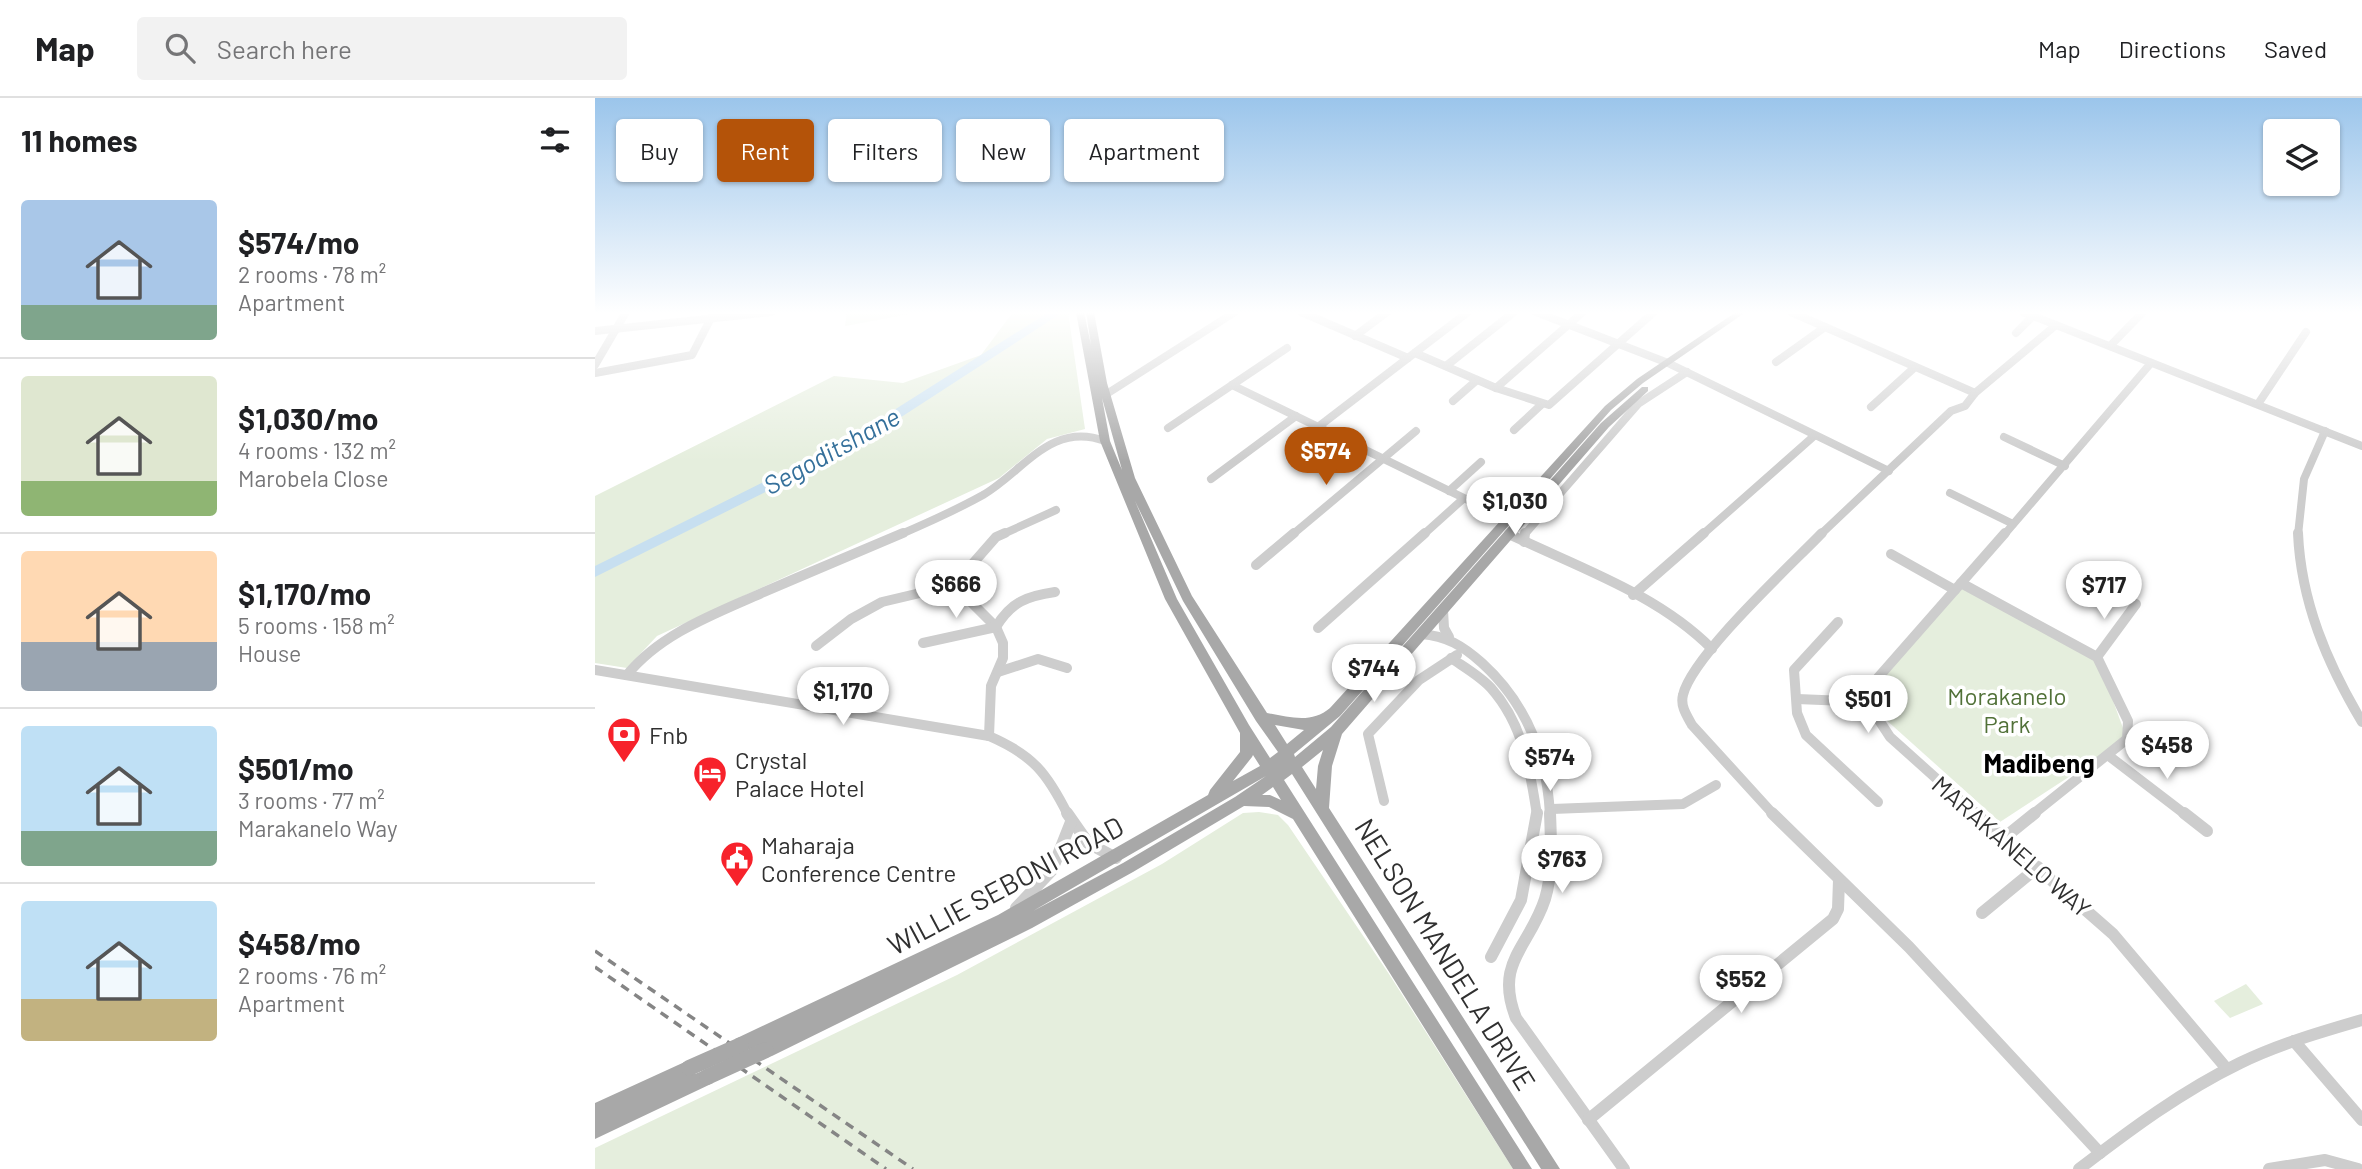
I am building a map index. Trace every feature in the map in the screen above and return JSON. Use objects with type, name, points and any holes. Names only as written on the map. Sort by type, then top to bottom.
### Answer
[{"type":"main road","points":[[1090,362],[1105,441],[1171,599],[1272,775]]},
{"type":"main road","name":"NELSON MANDELA DRIVE","points":[[1099,362],[1105,395],[1131,478],[1152,528],[1187,598],[1551,1169]]},
{"type":"main road","points":[[1290,762],[1336,731],[1620,410],[1676,362]]},
{"type":"main road","points":[[1290,762],[1608,408],[1677,362]]},
{"type":"main road","points":[[1261,717],[1304,725],[1335,712]]},
{"type":"main road","points":[[1210,810],[1247,753],[1244,729]]},
{"type":"main road","points":[[1322,807],[1325,766],[1336,731]]},
{"type":"main road","name":"WILLIE SEBONI ROAD","points":[[595,1130],[1009,933],[1290,762]]},
{"type":"main road","name":"NELSON MANDELA DRIVE","points":[[1272,775],[1523,1169]]},
{"type":"main road","points":[[1210,810],[1257,799],[1281,804],[1298,815]]},
{"type":"main road","name":"WILLIE SEBONI ROAD","points":[[741,1045],[1003,920],[1210,810]]},
{"type":"main road","points":[[595,1112],[741,1045]]},
{"type":"street","points":[[595,373],[661,362]]},
{"type":"street","points":[[1105,395],[1157,362]]},
{"type":"street","points":[[1168,428],[1266,362]]},
{"type":"street","points":[[1318,427],[1402,362]]},
{"type":"street","points":[[1433,362],[1542,404],[1556,402],[1599,362]]},
{"type":"street","points":[[1445,366],[1450,362]]},
{"type":"street","points":[[1496,388],[1526,362]]},
{"type":"street","points":[[1665,362],[1889,471]]},
{"type":"street","points":[[1904,362],[1975,393]]},
{"type":"street","points":[[2012,362],[1975,393],[1972,400],[1951,411],[1779,576],[1697,667],[1683,695],[1683,708],[1692,725],[1755,797],[1909,947],[2100,1153]]},
{"type":"street","points":[[2258,404],[2285,362]]},
{"type":"street","points":[[1797,699],[1871,702],[1875,681],[2065,466],[2151,363],[2362,446]]},
{"type":"street","points":[[1871,407],[1915,367]]},
{"type":"street","points":[[1524,542],[1524,534],[1639,404],[1687,372]]},
{"type":"street","points":[[1453,401],[1477,380]]},
{"type":"street","points":[[1232,385],[1509,520]]},
{"type":"street","points":[[1514,430],[1542,404]]},
{"type":"street","points":[[1211,479],[1296,416]]},
{"type":"street","points":[[1256,565],[1416,431]]},
{"type":"street","points":[[2325,431],[2309,462],[2300,495],[2297,527],[2300,570],[2323,641],[2362,722]]},
{"type":"street","points":[[627,675],[641,657],[668,638],[983,494],[1059,440],[1085,433],[1105,441]]},
{"type":"street","points":[[1633,596],[1814,436]]},
{"type":"street","points":[[2004,438],[2065,466]]},
{"type":"street","points":[[1449,491],[1481,463]]},
{"type":"street","points":[[1950,494],[2013,524]]},
{"type":"street","points":[[1318,628],[1463,499]]},
{"type":"street","points":[[816,646],[852,619],[882,602],[954,584],[996,537],[1056,510]]},
{"type":"street","points":[[1509,534],[1633,596],[1694,632],[1712,649]]},
{"type":"street","points":[[1891,554],[2097,657],[2105,666],[2128,721],[2127,739],[2109,756],[2004,838]]},
{"type":"street","points":[[954,584],[996,627],[1004,650],[991,686],[989,737]]},
{"type":"street","points":[[996,627],[1005,609],[1013,603],[1026,596],[1055,592]]},
{"type":"street","points":[[2097,657],[2136,604]]},
{"type":"street","points":[[1443,610],[1444,628],[1449,637],[1507,686],[1517,700],[1540,746],[1552,809],[1549,882],[1543,902],[1510,967],[1505,982],[1506,998],[1515,1018],[1624,1169]]},
{"type":"street","points":[[1838,622],[1794,670],[1800,725],[1806,735],[1878,802]]},
{"type":"street","points":[[923,643],[996,627]]},
{"type":"street","points":[[1421,634],[1449,637]]},
{"type":"street","points":[[1384,801],[1368,734],[1413,682],[1467,650]]},
{"type":"street","points":[[1451,658],[1489,686],[1511,714],[1529,762],[1537,815],[1521,900],[1491,957]]},
{"type":"street","points":[[998,672],[1038,659],[1067,668]]},
{"type":"street","points":[[595,670],[989,737],[1028,755],[1043,770],[1071,821],[1089,846],[1117,858]]},
{"type":"street","name":"MARAKANELO WAY","points":[[1871,702],[1879,723],[1889,737],[2113,934],[2227,1069]]},
{"type":"street","points":[[2109,756],[2207,831]]},
{"type":"street","points":[[1552,809],[1683,804],[1716,785]]},
{"type":"street","points":[[1003,920],[1054,870],[1063,856],[1071,821]]},
{"type":"street","points":[[1982,913],[2038,867]]},
{"type":"street","points":[[1588,1120],[1833,919],[1838,909],[1839,880]]},
{"type":"street","points":[[2079,1169],[2143,1121],[2227,1069],[2294,1041],[2362,1020]]},
{"type":"street","points":[[2294,1041],[2362,1120]]},
{"type":"street","points":[[2269,1169],[2321,1158],[2340,1160],[2358,1169]]},
{"type":"green space","points":[[962,362],[1075,362],[1085,429],[1047,439],[999,478],[657,636],[627,668],[595,663],[595,496],[834,376],[903,383]]},
{"type":"green space","name":"Morakanelo Park","points":[[1961,583],[2097,657],[2127,739],[2000,822],[1884,718],[1875,681]]},
{"type":"green space","points":[[1243,813],[1278,815],[1288,825],[1389,974],[1513,1169],[595,1169],[595,1148],[957,975],[1162,864]]},
{"type":"green space","points":[[2246,984],[2263,1004],[2230,1018],[2214,1001]]},
{"type":"waterway","name":"Segoditshane","points":[[595,572],[847,446],[979,362]]},
{"type":"railway","points":[[595,951],[913,1169]]},
{"type":"railway","points":[[595,967],[886,1169]]},
{"type":"place","name":"Fnb","points":[[624,764]]},
{"type":"place","name":"Crystal Palace Hotel","points":[[710,803]]},
{"type":"place","name":"Maharaja Conference Centre","points":[[737,888]]},
{"type":"district","name":"Madibeng","points":[[2039,762]]}]
